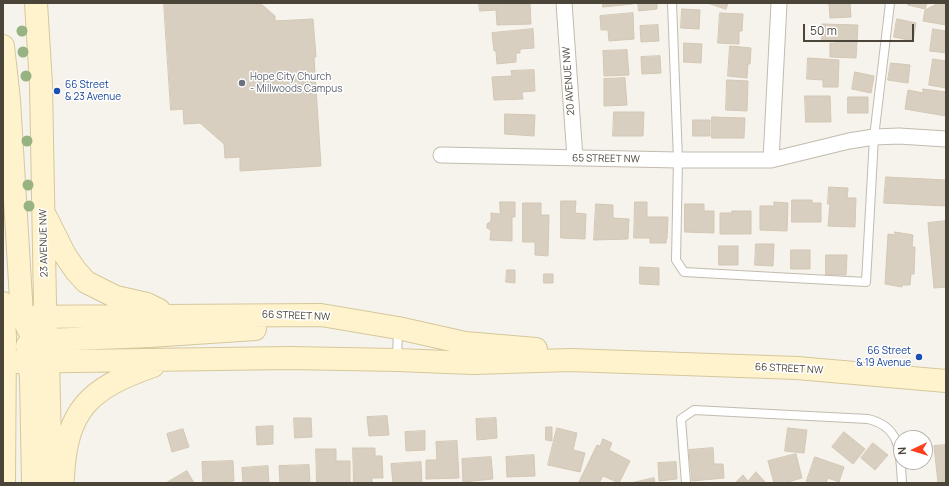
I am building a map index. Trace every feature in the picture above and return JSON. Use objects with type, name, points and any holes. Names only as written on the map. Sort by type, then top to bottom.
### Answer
[{"type":"main road","name":"23 AVENUE NW","points":[[36,3],[41,84],[43,211],[23,332],[51,483]]},
{"type":"main road","points":[[3,46],[9,100],[33,483]]},
{"type":"main road","points":[[43,211],[65,255],[86,282],[116,297],[147,304],[171,316]]},
{"type":"main road","points":[[23,332],[150,336],[254,329],[285,314]]},
{"type":"main road","name":"66 STREET NW","points":[[23,332],[171,316],[285,314],[321,315],[398,328],[465,343],[536,349],[633,362]]},
{"type":"main road","name":"66 STREET NW","points":[[23,332],[166,361],[290,358],[473,363],[570,360],[797,368],[946,380]]},
{"type":"main road","name":"66 STREET NW","points":[[4,362],[23,332]]},
{"type":"main road","points":[[62,483],[67,439],[79,412],[86,402],[121,378],[166,361]]},
{"type":"main road","points":[[4,362],[4,476]]},
{"type":"street","name":"20 AVENUE NW","points":[[564,3],[575,158]]},
{"type":"street","points":[[771,160],[779,3]]},
{"type":"street","name":"65 STREET NW","points":[[441,155],[678,160],[771,160],[850,141],[874,137],[899,136],[946,139]]},
{"type":"lane","points":[[672,3],[678,160],[676,260],[684,272],[866,282],[874,137],[890,3]]},
{"type":"lane","points":[[397,360],[398,328]]},
{"type":"lane","points":[[686,483],[681,420],[694,410],[868,419],[878,421],[891,431],[896,440],[899,450],[902,483]]},
{"type":"building","name":"Hope City Church - Millwoods Campus","points":[[164,3],[260,3],[275,16],[275,21],[313,19],[321,166],[240,171],[240,157],[225,158],[224,144],[200,123],[184,124],[183,109],[171,110]]},
{"type":"building","points":[[479,3],[530,4],[531,24],[497,25],[496,10],[480,11]]},
{"type":"building","points":[[603,3],[633,3],[633,4],[603,7]]},
{"type":"building","points":[[638,3],[657,3],[657,9],[639,11]]},
{"type":"building","points":[[708,3],[728,3],[726,9]]},
{"type":"building","points":[[828,3],[850,3],[851,17],[830,18]]},
{"type":"building","points":[[908,3],[927,3],[925,9],[908,5]]},
{"type":"building","points":[[936,3],[946,3],[946,25],[923,21],[925,10]]},
{"type":"building","points":[[682,9],[700,10],[699,29],[681,28]]},
{"type":"building","points":[[633,13],[634,39],[609,41],[608,30],[601,30],[600,16]]},
{"type":"building","points":[[720,13],[743,14],[742,31],[739,31],[739,44],[718,43]]},
{"type":"building","points":[[897,19],[916,23],[913,41],[894,37]]},
{"type":"building","points":[[822,24],[858,25],[856,58],[830,57],[830,43],[836,43],[836,41],[822,41]]},
{"type":"building","points":[[658,25],[659,41],[641,42],[640,26]]},
{"type":"building","points":[[533,29],[534,48],[520,49],[520,53],[516,53],[516,62],[497,64],[492,33]]},
{"type":"building","points":[[933,29],[946,31],[946,53],[930,51]]},
{"type":"building","points":[[684,43],[702,44],[701,63],[684,62]]},
{"type":"building","points":[[730,46],[751,48],[747,78],[728,76]]},
{"type":"building","points":[[627,50],[629,75],[604,76],[603,51]]},
{"type":"building","points":[[660,56],[661,73],[642,74],[641,57]]},
{"type":"building","points":[[808,58],[839,60],[838,87],[823,87],[823,80],[807,79]]},
{"type":"building","points":[[933,59],[946,61],[946,88],[929,85]]},
{"type":"building","points":[[891,63],[910,65],[908,83],[888,80]]},
{"type":"building","points":[[534,70],[535,91],[522,92],[523,99],[494,100],[492,77],[512,76],[511,71]]},
{"type":"building","points":[[855,72],[874,76],[871,93],[852,89]]},
{"type":"building","points":[[625,78],[627,105],[604,106],[604,79]]},
{"type":"building","points":[[727,80],[748,81],[747,111],[726,110]]},
{"type":"building","points":[[923,89],[946,92],[946,116],[905,109],[908,90],[923,93]]},
{"type":"building","points":[[805,96],[830,96],[831,122],[806,122]]},
{"type":"building","points":[[848,97],[868,97],[868,113],[848,113]]},
{"type":"building","points":[[614,112],[644,112],[643,136],[613,136]]},
{"type":"building","points":[[505,114],[535,115],[534,136],[505,134]]},
{"type":"building","points":[[712,117],[745,118],[744,138],[712,138]]},
{"type":"building","points":[[693,120],[710,120],[710,136],[693,136]]},
{"type":"building","points":[[886,177],[946,180],[946,206],[884,203]]},
{"type":"building","points":[[829,187],[848,188],[847,198],[856,198],[855,227],[828,226],[830,204],[828,204]]},
{"type":"building","points":[[792,200],[812,200],[812,203],[821,203],[821,222],[792,222]]},
{"type":"building","points":[[561,201],[576,201],[575,213],[586,214],[585,239],[561,238]]},
{"type":"building","points":[[500,202],[515,202],[515,217],[512,217],[512,241],[490,240],[491,230],[487,228],[487,224],[491,221],[491,213],[500,214]]},
{"type":"building","points":[[635,202],[647,202],[647,217],[668,217],[666,243],[650,243],[650,238],[634,238]]},
{"type":"building","points":[[774,202],[788,203],[787,231],[760,230],[760,206],[774,206]]},
{"type":"building","points":[[523,203],[541,203],[541,215],[549,215],[548,256],[535,255],[535,242],[523,242]]},
{"type":"building","points":[[596,204],[613,205],[613,218],[629,219],[628,239],[594,240]]},
{"type":"building","points":[[685,204],[704,204],[704,211],[714,211],[714,233],[685,232]]},
{"type":"building","points":[[732,211],[751,211],[751,234],[720,234],[720,213],[732,213]]},
{"type":"building","points":[[946,221],[946,287],[934,288],[928,223]]},
{"type":"building","points":[[895,232],[913,235],[912,247],[915,247],[914,274],[911,274],[910,285],[902,285],[902,287],[885,284],[888,234],[895,235]]},
{"type":"building","points":[[756,244],[774,244],[773,266],[755,265]]},
{"type":"building","points":[[719,246],[738,246],[738,265],[719,265]]},
{"type":"building","points":[[791,250],[810,250],[810,269],[791,269]]},
{"type":"building","points":[[826,255],[847,255],[846,275],[826,275]]},
{"type":"building","points":[[640,267],[659,268],[659,285],[640,284]]},
{"type":"building","points":[[507,270],[515,270],[515,283],[506,282]]},
{"type":"building","points":[[544,274],[553,274],[553,283],[544,283]]},
{"type":"building","points":[[387,416],[389,435],[369,436],[367,417]]},
{"type":"building","points":[[294,418],[311,418],[312,437],[295,438]]},
{"type":"building","points":[[496,418],[497,438],[477,440],[476,419]]},
{"type":"building","points":[[273,426],[273,444],[257,445],[256,427]]},
{"type":"building","points":[[546,427],[552,427],[552,441],[546,440]]},
{"type":"building","points":[[557,428],[577,433],[573,450],[585,453],[580,472],[548,465]]},
{"type":"building","points":[[788,428],[807,430],[804,453],[785,451]]},
{"type":"building","points":[[183,429],[189,447],[172,452],[167,434]]},
{"type":"building","points":[[425,431],[425,450],[406,451],[405,432]]},
{"type":"building","points":[[844,432],[865,449],[853,464],[832,447]]},
{"type":"building","points":[[603,439],[612,443],[609,450],[630,461],[619,483],[603,476],[599,483],[579,482],[597,445],[600,446]]},
{"type":"building","points":[[457,441],[459,478],[426,479],[426,460],[437,460],[436,442]]},
{"type":"building","points":[[873,443],[888,455],[875,470],[861,458]]},
{"type":"building","points":[[946,445],[946,483],[938,483],[934,446]]},
{"type":"building","points":[[353,448],[375,448],[375,456],[382,456],[383,478],[372,478],[372,483],[354,483]]},
{"type":"building","points":[[713,448],[714,464],[723,464],[724,478],[692,481],[689,450]]},
{"type":"building","points":[[316,449],[336,449],[336,461],[350,461],[350,483],[317,483]]},
{"type":"building","points":[[796,454],[802,478],[784,483],[774,483],[768,461]]},
{"type":"building","points":[[534,455],[535,476],[507,477],[506,457]]},
{"type":"building","points":[[491,457],[493,479],[463,482],[462,459]]},
{"type":"building","points":[[815,457],[844,467],[839,482],[828,478],[826,483],[806,483]]},
{"type":"building","points":[[233,461],[234,481],[203,483],[202,462]]},
{"type":"building","points":[[421,462],[422,483],[393,483],[391,464]]},
{"type":"building","points":[[676,462],[677,479],[659,481],[658,463]]},
{"type":"building","points":[[309,465],[310,483],[280,483],[279,466]]},
{"type":"building","points":[[268,466],[269,483],[243,483],[242,468]]},
{"type":"building","points":[[187,471],[194,483],[166,483]]},
{"type":"building","points":[[756,472],[766,483],[735,483],[743,475],[748,481]]},
{"type":"building","points":[[654,478],[655,483],[631,483]]},
{"type":"place","name":"Hope City Church - Millwoods Campus","points":[[242,83]]},
{"type":"place","name":"66 Street & 23 Avenue","points":[[57,91]]},
{"type":"place","name":"66 Street & 19 Avenue","points":[[919,357]]}]
